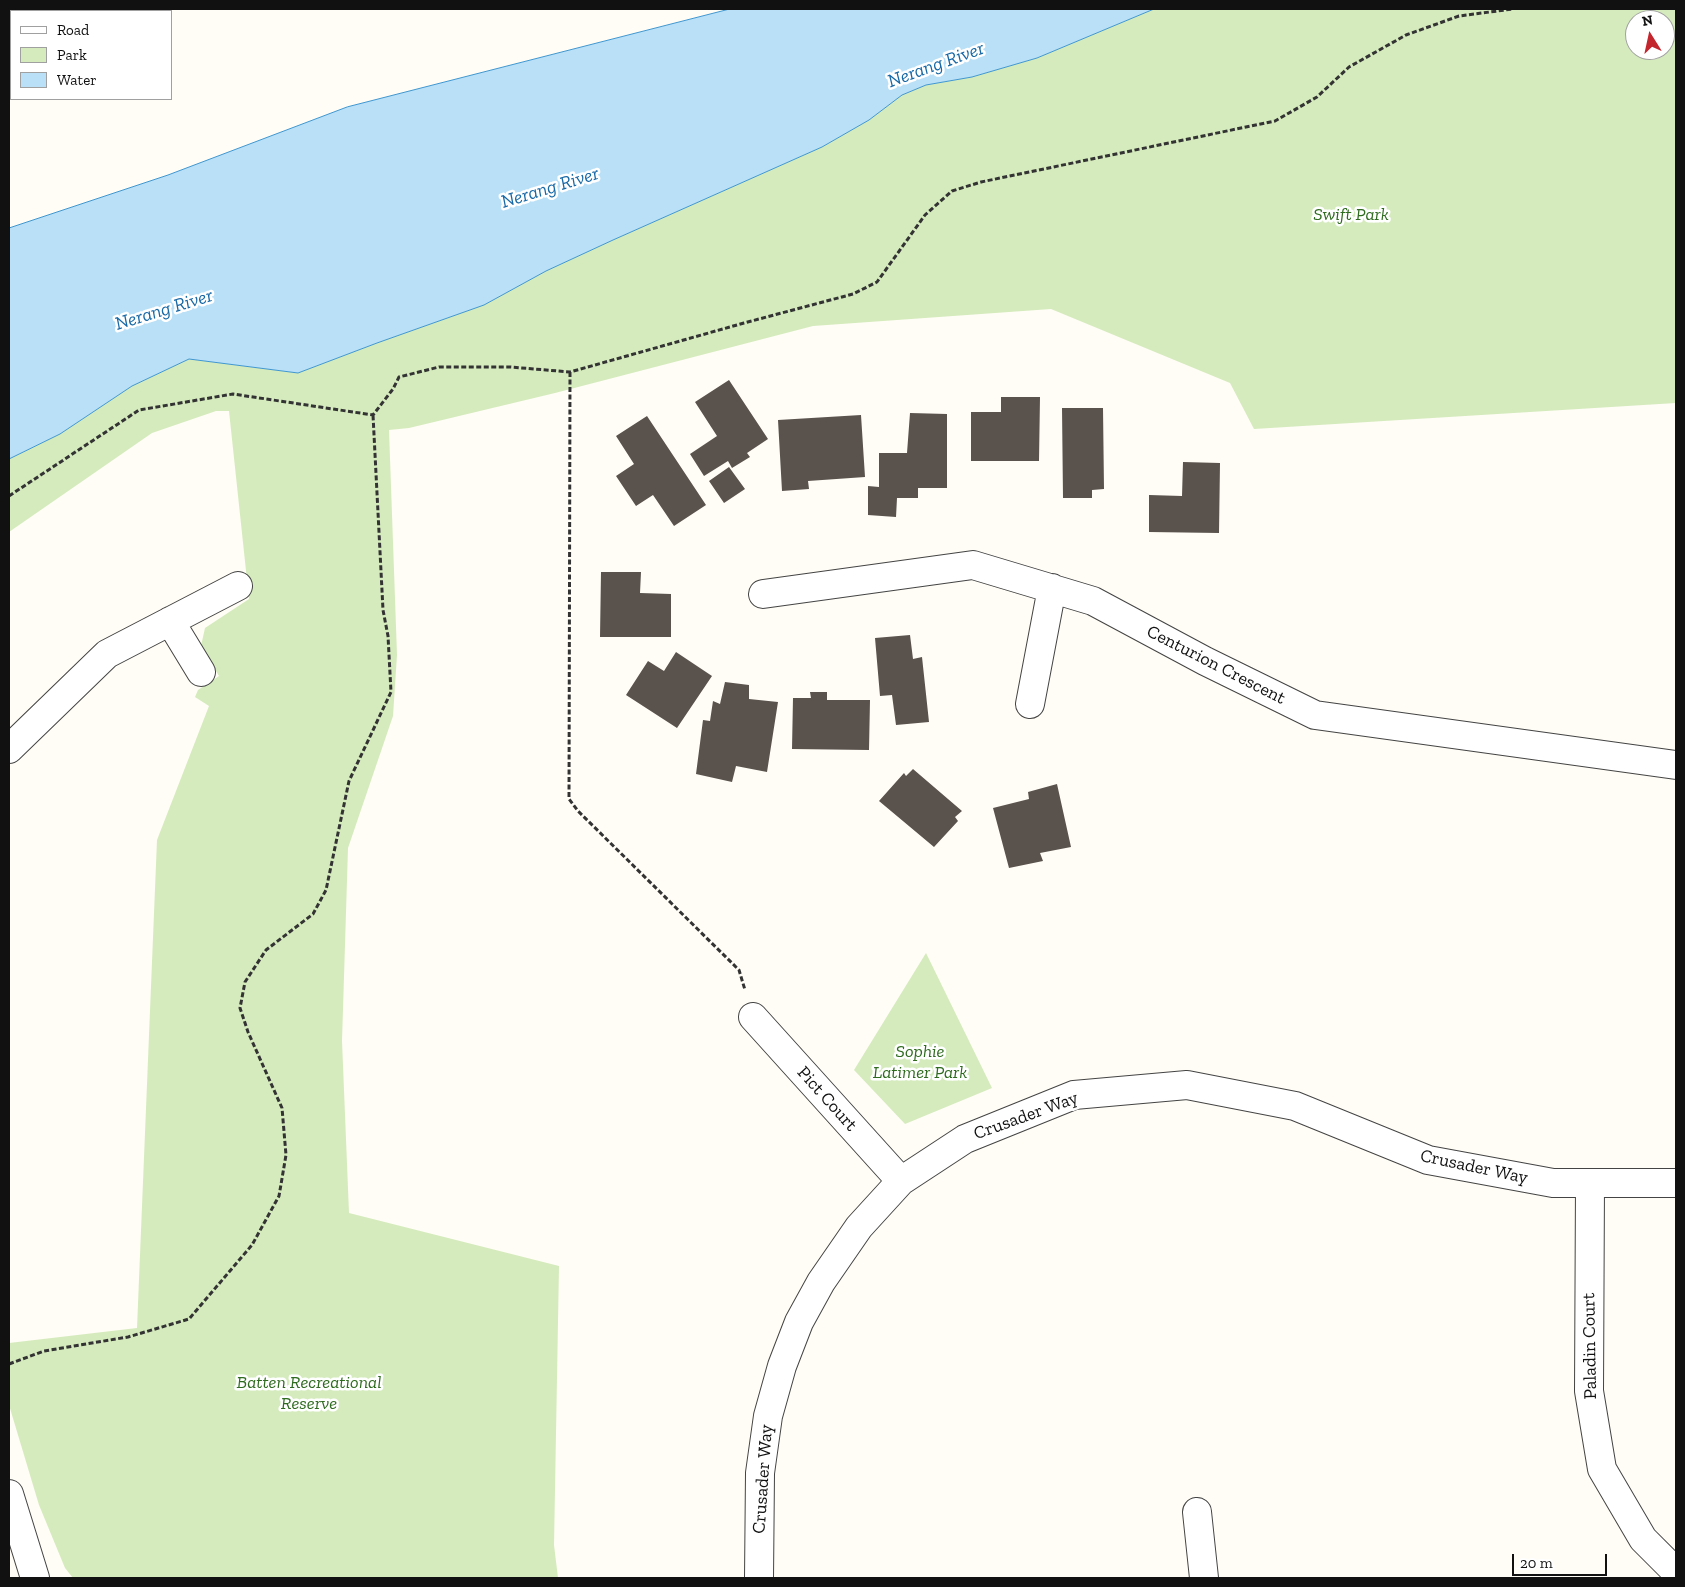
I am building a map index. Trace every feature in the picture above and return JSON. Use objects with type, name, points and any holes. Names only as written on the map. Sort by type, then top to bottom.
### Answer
[{"type":"street","name":"Centurion Crescent","points":[[763,594],[973,565],[1092,601],[1205,661],[1316,715],[1676,765]]},
{"type":"street","points":[[9,749],[107,654],[238,586]]},
{"type":"street","points":[[1030,704],[1052,588]]},
{"type":"street","points":[[170,621],[201,672]]},
{"type":"street","name":"Pict Court","points":[[753,1017],[901,1180]]},
{"type":"street","name":"Crusader Way","points":[[759,1578],[760,1473],[768,1416],[782,1366],[799,1322],[821,1282],[859,1227],[901,1180],[965,1139],[1074,1095],[1187,1085],[1295,1106],[1428,1160],[1544,1182],[1590,1184],[1676,1183]]},
{"type":"street","name":"Paladin Court","points":[[1590,1184],[1589,1392],[1602,1469],[1643,1539],[1676,1572]]},
{"type":"street","points":[[9,1494],[35,1578]]},
{"type":"street","points":[[1197,1512],[1204,1578]]},
{"type":"path","points":[[9,1364],[44,1351],[128,1336],[189,1319],[252,1245],[279,1196],[286,1155],[282,1108],[248,1032],[240,1008],[245,982],[266,950],[313,914],[326,890],[349,781],[391,692],[388,636],[383,610],[373,415],[393,389],[399,377],[439,367],[510,367],[570,372],[853,294],[877,282],[924,215],[952,191],[981,182],[1275,120],[1317,97],[1349,67],[1406,35],[1459,16],[1513,9]]},
{"type":"path","points":[[570,372],[569,799],[578,811],[739,970],[753,1017]]},
{"type":"path","points":[[9,496],[139,410],[233,394],[373,415]]},
{"type":"green space","points":[[1154,9],[1676,9],[1676,403],[1254,429],[1230,383],[1051,309],[813,326],[555,393],[409,428],[389,430],[397,655],[393,716],[348,848],[342,1041],[349,1213],[559,1266],[554,1545],[558,1578],[73,1578],[65,1568],[39,1505],[9,1405],[9,1343],[137,1328],[157,840],[209,706],[195,697],[198,690],[219,676],[201,646],[205,628],[249,599],[229,411],[216,411],[152,433],[9,532],[9,459],[60,434],[132,386],[189,359],[298,373],[484,305],[546,271],[822,147],[869,120],[902,95],[926,85],[972,77],[1037,58]]},
{"type":"green space","name":"Sophie Latimer Park","points":[[926,953],[992,1088],[905,1124],[854,1070]]},
{"type":"water","name":"Nerang River","points":[[730,9],[1154,9],[1037,58],[972,77],[926,85],[902,95],[869,120],[822,147],[546,271],[484,305],[298,373],[189,359],[132,386],[60,434],[9,459],[9,228],[168,175],[347,107]]},
{"type":"building","points":[[729,380],[768,439],[747,453],[750,457],[732,468],[728,461],[704,476],[690,454],[717,436],[695,402]]},
{"type":"building","points":[[1001,397],[1040,397],[1039,461],[971,461],[971,412],[1001,412]]},
{"type":"building","points":[[1062,408],[1103,408],[1104,489],[1092,490],[1092,498],[1063,498]]},
{"type":"building","points":[[910,413],[947,414],[947,488],[918,488],[918,498],[897,498],[896,517],[868,515],[868,486],[879,487],[879,453],[907,453]]},
{"type":"building","points":[[861,415],[865,477],[808,481],[809,489],[782,491],[778,420]]},
{"type":"building","points":[[647,416],[706,505],[674,526],[653,495],[636,506],[616,476],[634,464],[616,436]]},
{"type":"building","points":[[1183,462],[1220,463],[1219,533],[1149,532],[1149,495],[1182,496]]},
{"type":"building","points":[[729,467],[745,489],[724,503],[709,481]]},
{"type":"building","points":[[601,572],[641,572],[640,593],[671,594],[671,637],[600,637]]},
{"type":"building","points":[[910,635],[913,659],[922,657],[929,722],[896,725],[892,695],[880,696],[875,638]]},
{"type":"building","points":[[676,652],[712,676],[677,728],[626,695],[648,661],[664,671]]},
{"type":"building","points":[[725,682],[749,685],[749,699],[778,702],[767,772],[736,766],[732,782],[696,774],[703,720],[710,721],[713,701],[720,704]]},
{"type":"building","points":[[810,692],[827,692],[827,700],[870,700],[869,750],[792,749],[793,698],[811,698]]},
{"type":"building","points":[[913,769],[962,811],[955,817],[958,821],[934,847],[879,801],[904,773],[906,776]]},
{"type":"building","points":[[1057,784],[1071,847],[1040,853],[1043,861],[1009,868],[993,808],[1029,799],[1028,792]]},
{"type":"park label","name":"Swift Park","points":[[1351,215]]},
{"type":"park label","name":"Batten Recreational Reserve","points":[[309,1394]]}]
